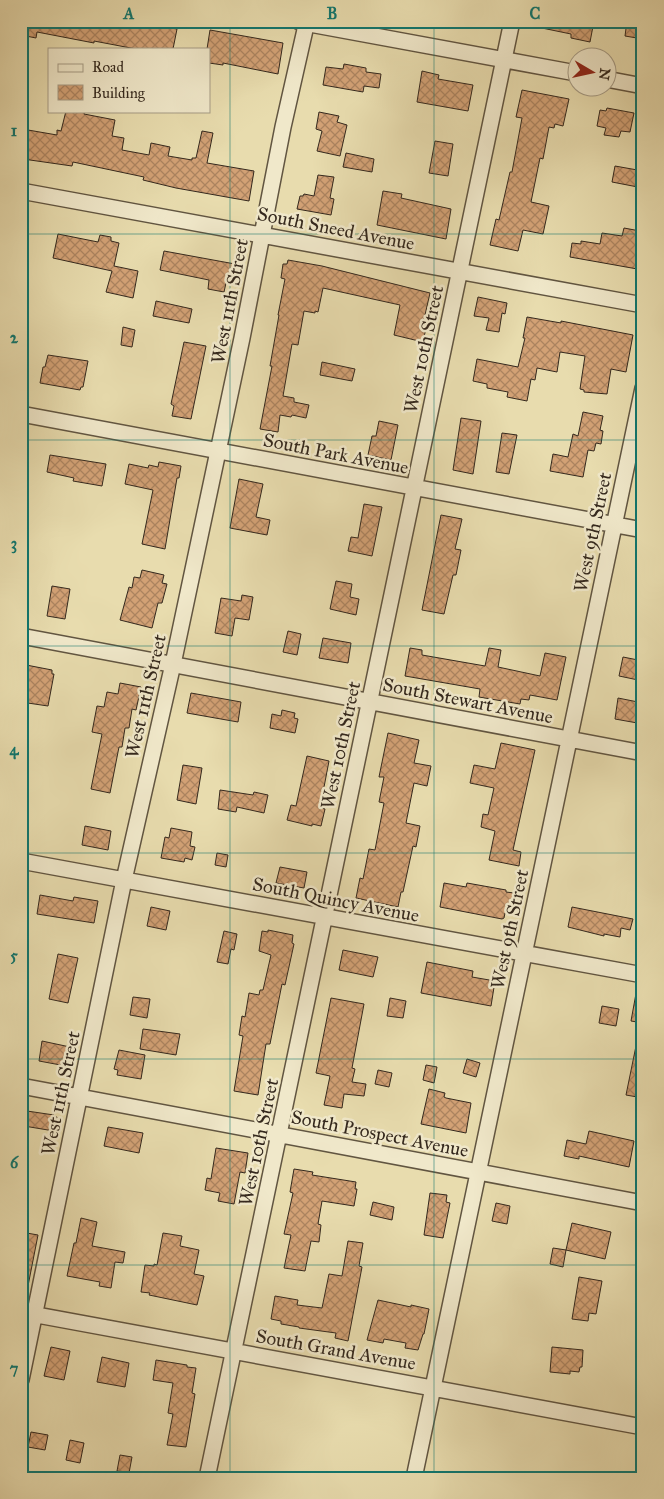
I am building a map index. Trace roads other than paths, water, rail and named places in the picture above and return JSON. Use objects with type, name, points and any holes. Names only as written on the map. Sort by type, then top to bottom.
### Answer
[{"type":"street","name":"West 10th Street","points":[[207,1478],[512,21]]},
{"type":"street","points":[[304,22],[566,72]]},
{"type":"street","name":"West 11th Street","points":[[21,1380],[28,1313],[80,1097],[124,880],[173,664],[218,451],[304,22]]},
{"type":"street","points":[[616,81],[643,86]]},
{"type":"street","name":"South Sneed Avenue","points":[[21,190],[643,305]]},
{"type":"street","name":"West 9th Street","points":[[414,1478],[643,388]]},
{"type":"street","name":"South Park Avenue","points":[[21,414],[643,530]]},
{"type":"street","name":"South Stewart Avenue","points":[[21,636],[643,753]]},
{"type":"street","name":"South Quincy Avenue","points":[[21,861],[643,975]]},
{"type":"street","name":"South Prospect Avenue","points":[[21,1086],[643,1203]]},
{"type":"street","name":"South Grand Avenue","points":[[28,1313],[643,1427]]}]
